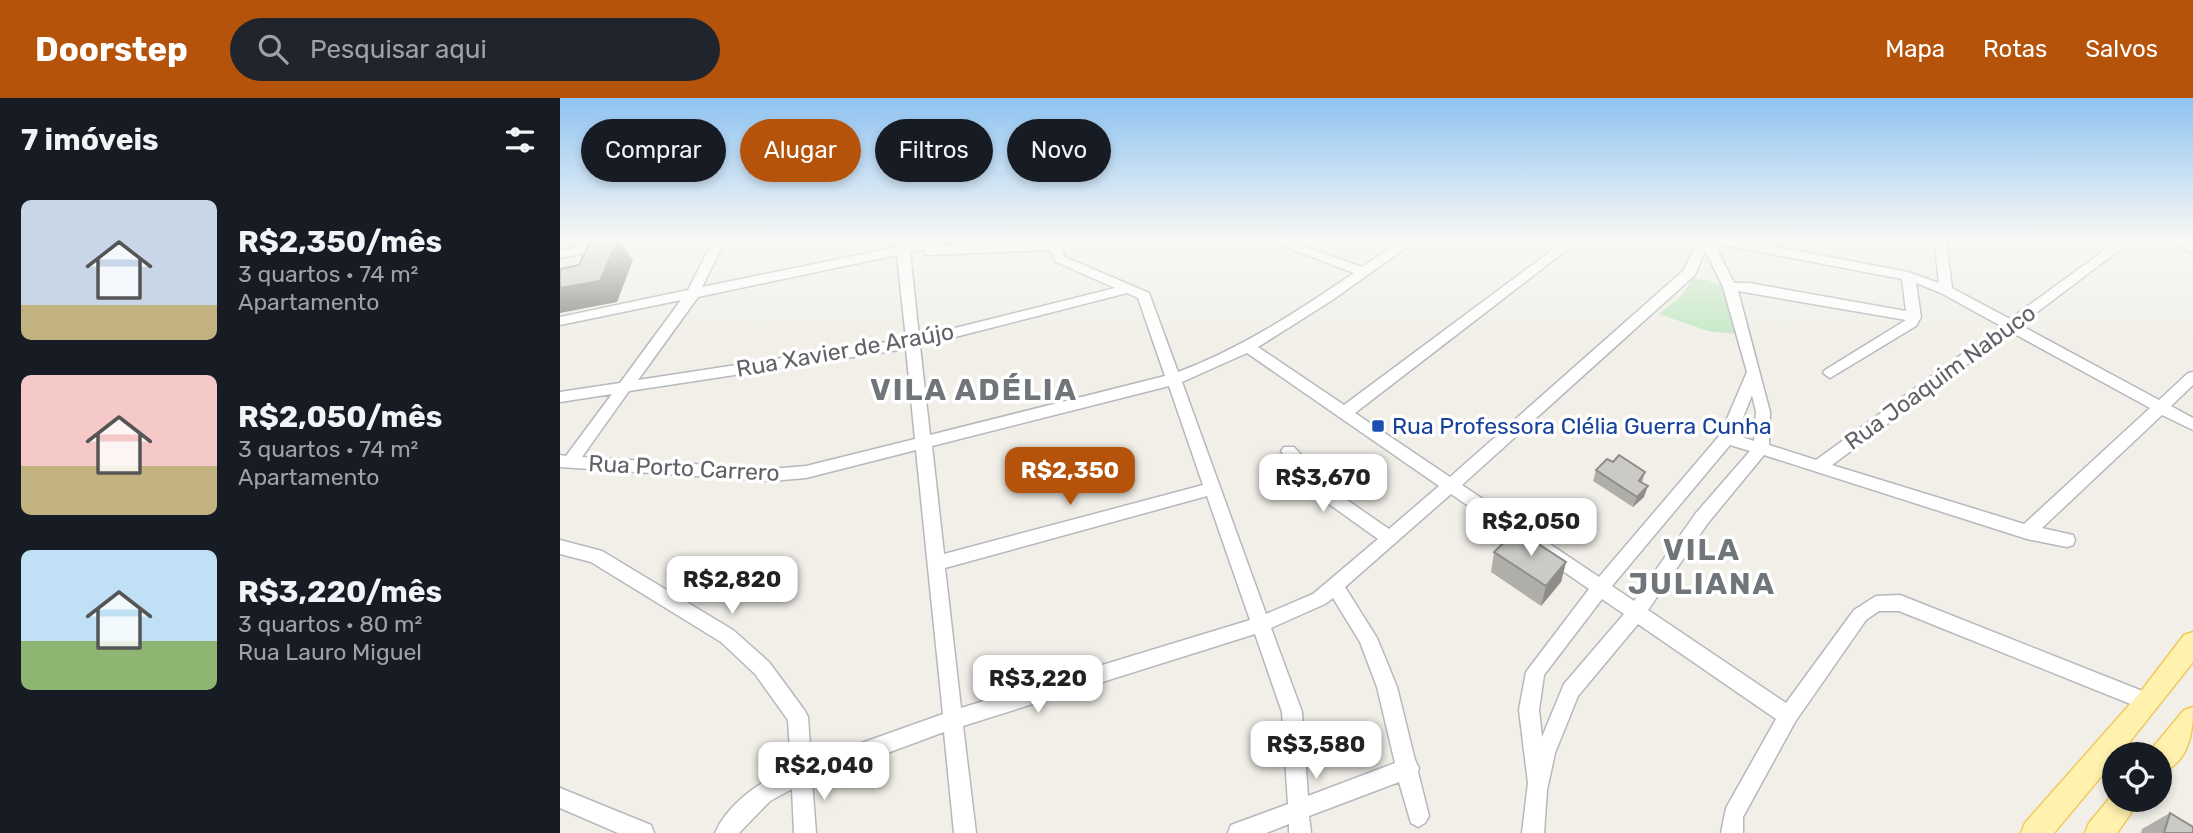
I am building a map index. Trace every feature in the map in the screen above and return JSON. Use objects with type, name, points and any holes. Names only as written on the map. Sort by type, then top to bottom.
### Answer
[{"type":"main road","points":[[2035,833],[2148,702],[2193,643]]},
{"type":"main road","points":[[2172,745],[2193,719]]},
{"type":"main road","points":[[2099,833],[2116,812]]},
{"type":"street","points":[[565,461],[628,384],[692,295],[703,273]]},
{"type":"street","points":[[560,321],[794,273]]},
{"type":"street","points":[[906,273],[965,833]]},
{"type":"street","points":[[1092,273],[1144,296],[1175,379],[1292,712],[1300,833]]},
{"type":"street","name":"Rua Porto Carrero","points":[[565,461],[770,475],[806,472],[1175,379],[1211,367],[1248,347],[1360,273]]},
{"type":"street","points":[[1344,413],[1529,273]]},
{"type":"street","points":[[726,833],[740,815],[763,794],[802,774],[953,720],[1262,624],[1319,599],[1391,539],[1689,273]]},
{"type":"street","points":[[1533,833],[1537,790],[1545,753],[1571,690],[1636,613],[1702,518],[1761,448],[1763,412],[1730,287],[1723,273]]},
{"type":"street","points":[[1894,273],[1946,290],[2193,425]]},
{"type":"street","points":[[1944,273],[1946,290]]},
{"type":"street","name":"Rua Joaquim Nabuco","points":[[1819,466],[2082,273]]},
{"type":"street","points":[[1908,276],[1914,317]]},
{"type":"street","points":[[1730,287],[1749,287],[1914,317]]},
{"type":"street","name":"Rua Xavier de Araújo","points":[[560,397],[628,384],[913,343],[1128,289]]},
{"type":"street","points":[[1830,373],[1914,317]]},
{"type":"street","points":[[1248,347],[1788,716]]},
{"type":"street","points":[[1537,790],[1529,710],[1535,672],[1600,588],[1727,438],[1754,372]]},
{"type":"street","points":[[2027,532],[2193,377]]},
{"type":"street","points":[[1727,438],[2027,532],[2067,540]]},
{"type":"street","points":[[1289,451],[1328,495],[1391,539]]},
{"type":"street","points":[[936,563],[1214,488]]},
{"type":"street","points":[[560,547],[596,556],[727,636],[762,668],[797,717],[804,833]]},
{"type":"street","points":[[1335,586],[1368,638],[1388,687],[1409,768],[1418,817]]},
{"type":"street","points":[[1732,833],[1733,815],[1788,716],[1860,615],[1876,604],[1900,603],[2148,702]]},
{"type":"street","points":[[1239,833],[1409,768]]},
{"type":"street","points":[[560,799],[615,828],[643,833]]},
{"type":"green space","points":[[1693,279],[1716,283],[1723,288],[1730,302],[1737,334],[1708,331],[1659,314],[1681,296]]},
{"type":"building","points":[[560,273],[603,273],[600,281],[560,288]]},
{"type":"building","points":[[1619,455],[1645,472],[1639,481],[1648,486],[1637,497],[1596,470],[1607,459],[1613,462]]},
{"type":"building","points":[[1517,530],[1566,562],[1546,586],[1494,552]]},
{"type":"building","points":[[2170,813],[2193,827],[2193,833],[2164,833]]},
{"type":"place","name":"Rua Professora Clélia Guerra Cunha","points":[[1378,426]]},
{"type":"district","name":"VILA ADÉLIA","points":[[974,390]]},
{"type":"district","name":"VILA JULIANA","points":[[1702,567]]}]
